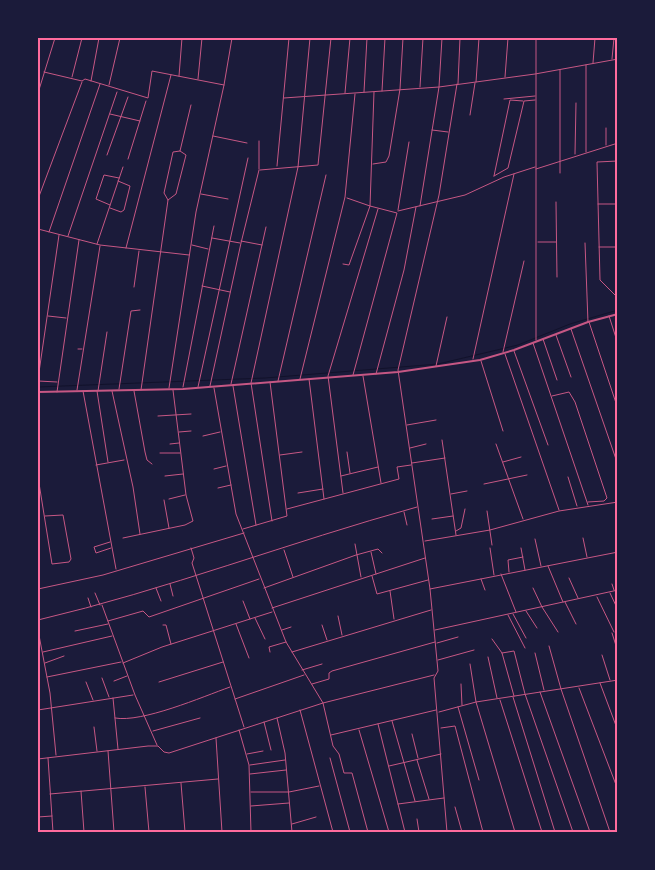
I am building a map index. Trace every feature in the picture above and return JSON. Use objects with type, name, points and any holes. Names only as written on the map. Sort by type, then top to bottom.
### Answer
[{"type":"street","points":[[38,92],[55,38]]},
{"type":"street","points":[[72,78],[82,38]]},
{"type":"street","points":[[91,81],[99,38]]},
{"type":"street","points":[[109,86],[120,38]]},
{"type":"street","points":[[179,76],[182,38]]},
{"type":"street","points":[[198,79],[202,38]]},
{"type":"street","points":[[169,389],[200,194],[224,85],[232,38]]},
{"type":"street","points":[[277,167],[289,38]]},
{"type":"street","points":[[272,521],[251,382],[298,167],[310,38]]},
{"type":"street","points":[[259,170],[318,165],[331,38]]},
{"type":"street","points":[[345,93],[350,38]]},
{"type":"street","points":[[364,92],[368,38]]},
{"type":"street","points":[[382,91],[385,38]]},
{"type":"street","points":[[372,164],[386,162],[389,159],[400,89],[404,38]]},
{"type":"street","points":[[420,88],[422,38]]},
{"type":"street","points":[[420,206],[438,87],[442,38]]},
{"type":"street","points":[[447,832],[437,711],[437,660],[430,589],[398,364],[436,202],[457,84],[460,38]]},
{"type":"street","points":[[470,114],[475,82],[478,38]]},
{"type":"street","points":[[505,78],[508,38]]},
{"type":"street","points":[[536,38],[535,341],[551,397],[588,506]]},
{"type":"street","points":[[593,64],[595,38]]},
{"type":"street","points":[[612,60],[614,38]]},
{"type":"street","points":[[284,98],[438,87],[535,74],[618,59]]},
{"type":"street","points":[[586,65],[586,152]]},
{"type":"street","points":[[560,70],[560,173]]},
{"type":"street","points":[[44,72],[82,81],[84,79],[148,98],[151,71],[224,85]]},
{"type":"street","points":[[126,248],[172,74]]},
{"type":"street","points":[[38,199],[82,81]]},
{"type":"street","points":[[49,232],[100,83]]},
{"type":"street","points":[[343,264],[349,265],[370,206],[374,91]]},
{"type":"street","points":[[67,237],[117,92]]},
{"type":"street","points":[[300,379],[345,197],[355,93]]},
{"type":"street","points":[[504,99],[536,96]]},
{"type":"street","points":[[107,155],[128,97]]},
{"type":"street","points":[[524,101],[508,168],[494,176],[510,100],[536,100]]},
{"type":"street","points":[[128,159],[146,101]]},
{"type":"street","points":[[575,155],[576,103]]},
{"type":"street","points":[[180,151],[191,104]]},
{"type":"street","points":[[109,114],[140,121]]},
{"type":"street","points":[[606,128],[606,146]]},
{"type":"street","points":[[431,130],[449,132]]},
{"type":"street","points":[[212,136],[247,143]]},
{"type":"street","points":[[259,141],[259,170],[241,242],[211,386],[236,514],[244,529],[260,579],[286,642],[323,703],[330,736],[345,773],[352,773],[368,832]]},
{"type":"street","points":[[354,374],[354,368],[396,217],[409,142]]},
{"type":"street","points":[[345,197],[370,206],[397,212],[464,195],[514,174],[618,143]]},
{"type":"street","points":[[142,389],[168,200],[164,191],[173,152],[180,151],[186,155],[176,194],[168,200]]},
{"type":"street","points":[[198,387],[248,158]]},
{"type":"street","points":[[618,161],[598,162],[600,280],[618,298]]},
{"type":"street","points":[[77,390],[99,245],[123,167]]},
{"type":"street","points":[[473,360],[514,174]]},
{"type":"street","points":[[109,208],[121,212],[124,210],[130,186],[107,175],[104,177],[96,199],[110,205]]},
{"type":"street","points":[[278,380],[326,175]]},
{"type":"street","points":[[200,194],[228,198]]},
{"type":"street","points":[[556,202],[557,278]]},
{"type":"street","points":[[598,204],[618,204]]},
{"type":"street","points":[[376,374],[404,270],[416,207]]},
{"type":"street","points":[[343,493],[328,375],[378,208]]},
{"type":"street","points":[[183,388],[214,226]]},
{"type":"street","points":[[256,525],[232,377],[266,227]]},
{"type":"street","points":[[38,229],[99,245],[190,255]]},
{"type":"street","points":[[57,383],[38,380],[59,234]]},
{"type":"street","points":[[211,238],[229,242],[262,245]]},
{"type":"street","points":[[57,391],[79,240]]},
{"type":"street","points":[[536,242],[557,242]]},
{"type":"street","points":[[585,243],[587,317],[618,409]]},
{"type":"street","points":[[191,245],[209,249]]},
{"type":"street","points":[[598,247],[618,247]]},
{"type":"street","points":[[134,287],[139,250]]},
{"type":"street","points":[[524,260],[503,352],[559,510]]},
{"type":"street","points":[[202,286],[230,292]]},
{"type":"street","points":[[119,389],[131,311],[140,310]]},
{"type":"street","points":[[38,392],[119,389],[173,390],[328,375],[376,374],[436,366],[480,360],[514,350],[588,321],[618,314]]},
{"type":"street","points":[[48,316],[67,318]]},
{"type":"street","points":[[609,316],[618,344]]},
{"type":"street","points":[[436,366],[447,317]]},
{"type":"street","points":[[570,328],[618,465]]},
{"type":"street","points":[[107,332],[97,390],[108,462]]},
{"type":"street","points":[[556,334],[571,377]]},
{"type":"street","points":[[542,339],[557,380]]},
{"type":"street","points":[[78,349],[83,349]]},
{"type":"street","points":[[514,350],[548,446]]},
{"type":"street","points":[[480,360],[503,431]]},
{"type":"street","points":[[363,375],[381,483]]},
{"type":"street","points":[[309,378],[324,499]]},
{"type":"street","points":[[244,529],[286,516],[270,382]]},
{"type":"street","points":[[111,390],[140,535]]},
{"type":"street","points":[[133,390],[145,452],[148,461],[152,464]]},
{"type":"street","points":[[123,538],[193,522],[186,495],[173,390]]},
{"type":"street","points":[[82,391],[116,570]]},
{"type":"street","points":[[551,397],[569,392],[575,402],[607,498],[604,501],[588,502]]},
{"type":"street","points":[[158,416],[191,414]]},
{"type":"street","points":[[406,425],[436,420]]},
{"type":"street","points":[[178,433],[191,431]]},
{"type":"street","points":[[203,436],[221,432]]},
{"type":"street","points":[[442,440],[456,535]]},
{"type":"street","points":[[170,444],[179,443]]},
{"type":"street","points":[[409,448],[426,444]]},
{"type":"street","points":[[496,444],[524,520]]},
{"type":"street","points":[[279,455],[302,452]]},
{"type":"street","points":[[347,452],[350,474]]},
{"type":"street","points":[[160,453],[181,453]]},
{"type":"street","points":[[503,463],[521,457]]},
{"type":"street","points":[[286,509],[400,479],[397,467],[445,458]]},
{"type":"street","points":[[95,465],[126,460]]},
{"type":"street","points":[[214,469],[227,466]]},
{"type":"street","points":[[340,477],[379,467]]},
{"type":"street","points":[[164,476],[184,474]]},
{"type":"street","points":[[484,484],[527,474]]},
{"type":"street","points":[[38,477],[52,564],[69,562],[71,559],[63,515],[45,516]]},
{"type":"street","points":[[568,477],[578,507]]},
{"type":"street","points":[[218,488],[231,485]]},
{"type":"street","points":[[298,493],[324,489]]},
{"type":"street","points":[[451,494],[468,491]]},
{"type":"street","points":[[169,498],[186,495]]},
{"type":"street","points":[[164,500],[169,529]]},
{"type":"street","points":[[424,541],[490,530],[559,510],[618,502]]},
{"type":"street","points":[[38,620],[101,606],[156,587],[253,559],[350,526],[417,507]]},
{"type":"street","points":[[456,531],[461,528],[465,509]]},
{"type":"street","points":[[404,511],[408,525]]},
{"type":"street","points":[[487,511],[492,545]]},
{"type":"street","points":[[432,518],[454,516]]},
{"type":"street","points":[[38,589],[94,577],[245,532]]},
{"type":"street","points":[[583,538],[587,558]]},
{"type":"street","points":[[535,539],[542,567]]},
{"type":"street","points":[[110,542],[94,547],[96,552],[112,548]]},
{"type":"street","points":[[355,544],[361,578]]},
{"type":"street","points":[[191,547],[194,558],[191,562],[244,728]]},
{"type":"street","points":[[283,548],[293,578]]},
{"type":"street","points":[[490,548],[494,576]]},
{"type":"street","points":[[521,548],[526,570]]},
{"type":"street","points":[[264,588],[356,554],[379,549],[382,553]]},
{"type":"street","points":[[371,551],[376,574]]},
{"type":"street","points":[[430,589],[618,552]]},
{"type":"street","points":[[509,573],[508,560],[523,557]]},
{"type":"street","points":[[272,608],[425,558]]},
{"type":"street","points":[[548,566],[576,624]]},
{"type":"street","points":[[501,574],[516,612]]},
{"type":"street","points":[[372,575],[376,594],[428,580]]},
{"type":"street","points":[[569,578],[578,599]]},
{"type":"street","points":[[75,632],[141,611],[146,612],[149,617],[260,579]]},
{"type":"street","points":[[481,579],[485,590]]},
{"type":"street","points":[[169,583],[173,596]]},
{"type":"street","points":[[612,584],[614,591]]},
{"type":"street","points":[[156,587],[161,602]]},
{"type":"street","points":[[533,588],[542,607],[558,632]]},
{"type":"street","points":[[434,630],[618,590]]},
{"type":"street","points":[[390,591],[394,620]]},
{"type":"street","points":[[610,592],[618,610]]},
{"type":"street","points":[[95,593],[109,622],[134,694],[153,731],[158,746],[168,753],[323,703],[436,675]]},
{"type":"street","points":[[596,596],[613,633],[618,652]]},
{"type":"street","points":[[88,598],[92,608]]},
{"type":"street","points":[[243,600],[250,619]]},
{"type":"street","points":[[291,652],[432,609]]},
{"type":"street","points":[[526,610],[537,628]]},
{"type":"street","points":[[47,677],[122,662],[273,611]]},
{"type":"street","points":[[513,613],[526,638]]},
{"type":"street","points":[[507,614],[525,648]]},
{"type":"street","points":[[338,616],[342,636]]},
{"type":"street","points":[[255,618],[265,639]]},
{"type":"street","points":[[163,625],[166,624],[171,644]]},
{"type":"street","points":[[236,624],[249,658]]},
{"type":"street","points":[[322,625],[327,641]]},
{"type":"street","points":[[281,631],[291,628]]},
{"type":"street","points":[[38,630],[52,708],[56,756]]},
{"type":"street","points":[[43,652],[113,635]]},
{"type":"street","points":[[312,684],[329,679],[330,671],[458,637]]},
{"type":"street","points":[[492,639],[502,652],[513,696],[555,832]]},
{"type":"street","points":[[270,652],[269,647],[286,642]]},
{"type":"street","points":[[549,646],[561,689],[610,832]]},
{"type":"street","points":[[437,660],[474,650]]},
{"type":"street","points":[[502,652],[514,651],[525,694],[573,832]]},
{"type":"street","points":[[535,653],[544,691]]},
{"type":"street","points":[[602,655],[610,681]]},
{"type":"street","points":[[45,663],[64,656]]},
{"type":"street","points":[[488,657],[498,699],[542,832]]},
{"type":"street","points":[[159,682],[223,662]]},
{"type":"street","points":[[302,670],[322,664]]},
{"type":"street","points":[[470,664],[476,702],[516,832]]},
{"type":"street","points":[[234,699],[305,674]]},
{"type":"street","points":[[114,681],[128,676]]},
{"type":"street","points":[[102,678],[111,698],[118,749]]},
{"type":"street","points":[[330,736],[476,702],[618,680]]},
{"type":"street","points":[[86,682],[93,701]]},
{"type":"street","points":[[600,682],[618,731]]},
{"type":"street","points":[[461,684],[462,706]]},
{"type":"street","points":[[578,686],[618,790]]},
{"type":"street","points":[[115,718],[125,719],[145,715],[231,687]]},
{"type":"street","points":[[539,692],[590,832]]},
{"type":"street","points":[[38,710],[134,694]]},
{"type":"street","points":[[458,707],[479,780]]},
{"type":"street","points":[[300,710],[333,832]]},
{"type":"street","points":[[277,717],[286,760],[292,832]]},
{"type":"street","points":[[153,731],[200,718]]},
{"type":"street","points":[[264,721],[271,750]]},
{"type":"street","points":[[392,721],[415,802]]},
{"type":"street","points":[[378,724],[405,832]]},
{"type":"street","points":[[439,729],[455,726],[483,832]]},
{"type":"street","points":[[94,727],[97,752]]},
{"type":"street","points":[[359,728],[389,832]]},
{"type":"street","points":[[239,730],[249,765],[251,832]]},
{"type":"street","points":[[412,734],[429,800]]},
{"type":"street","points":[[216,738],[222,832]]},
{"type":"street","points":[[38,758],[158,746]]},
{"type":"street","points":[[108,750],[114,832]]},
{"type":"street","points":[[246,755],[263,752]]},
{"type":"street","points":[[388,767],[441,754]]},
{"type":"street","points":[[48,758],[53,832]]},
{"type":"street","points":[[330,758],[350,832]]},
{"type":"street","points":[[249,765],[286,760]]},
{"type":"street","points":[[250,774],[287,770]]},
{"type":"street","points":[[50,794],[218,779]]},
{"type":"street","points":[[182,783],[186,832]]},
{"type":"street","points":[[145,786],[149,832]]},
{"type":"street","points":[[250,792],[289,792],[320,786]]},
{"type":"street","points":[[81,791],[84,832]]},
{"type":"street","points":[[398,804],[444,798]]},
{"type":"street","points":[[250,806],[290,803]]},
{"type":"street","points":[[455,807],[462,832]]},
{"type":"street","points":[[38,817],[52,816]]},
{"type":"street","points":[[292,824],[316,817]]},
{"type":"street","points":[[417,819],[419,832]]},
{"type":"waterway","points":[[38,387],[265,378],[438,364],[518,345],[570,324],[618,310]]}]
